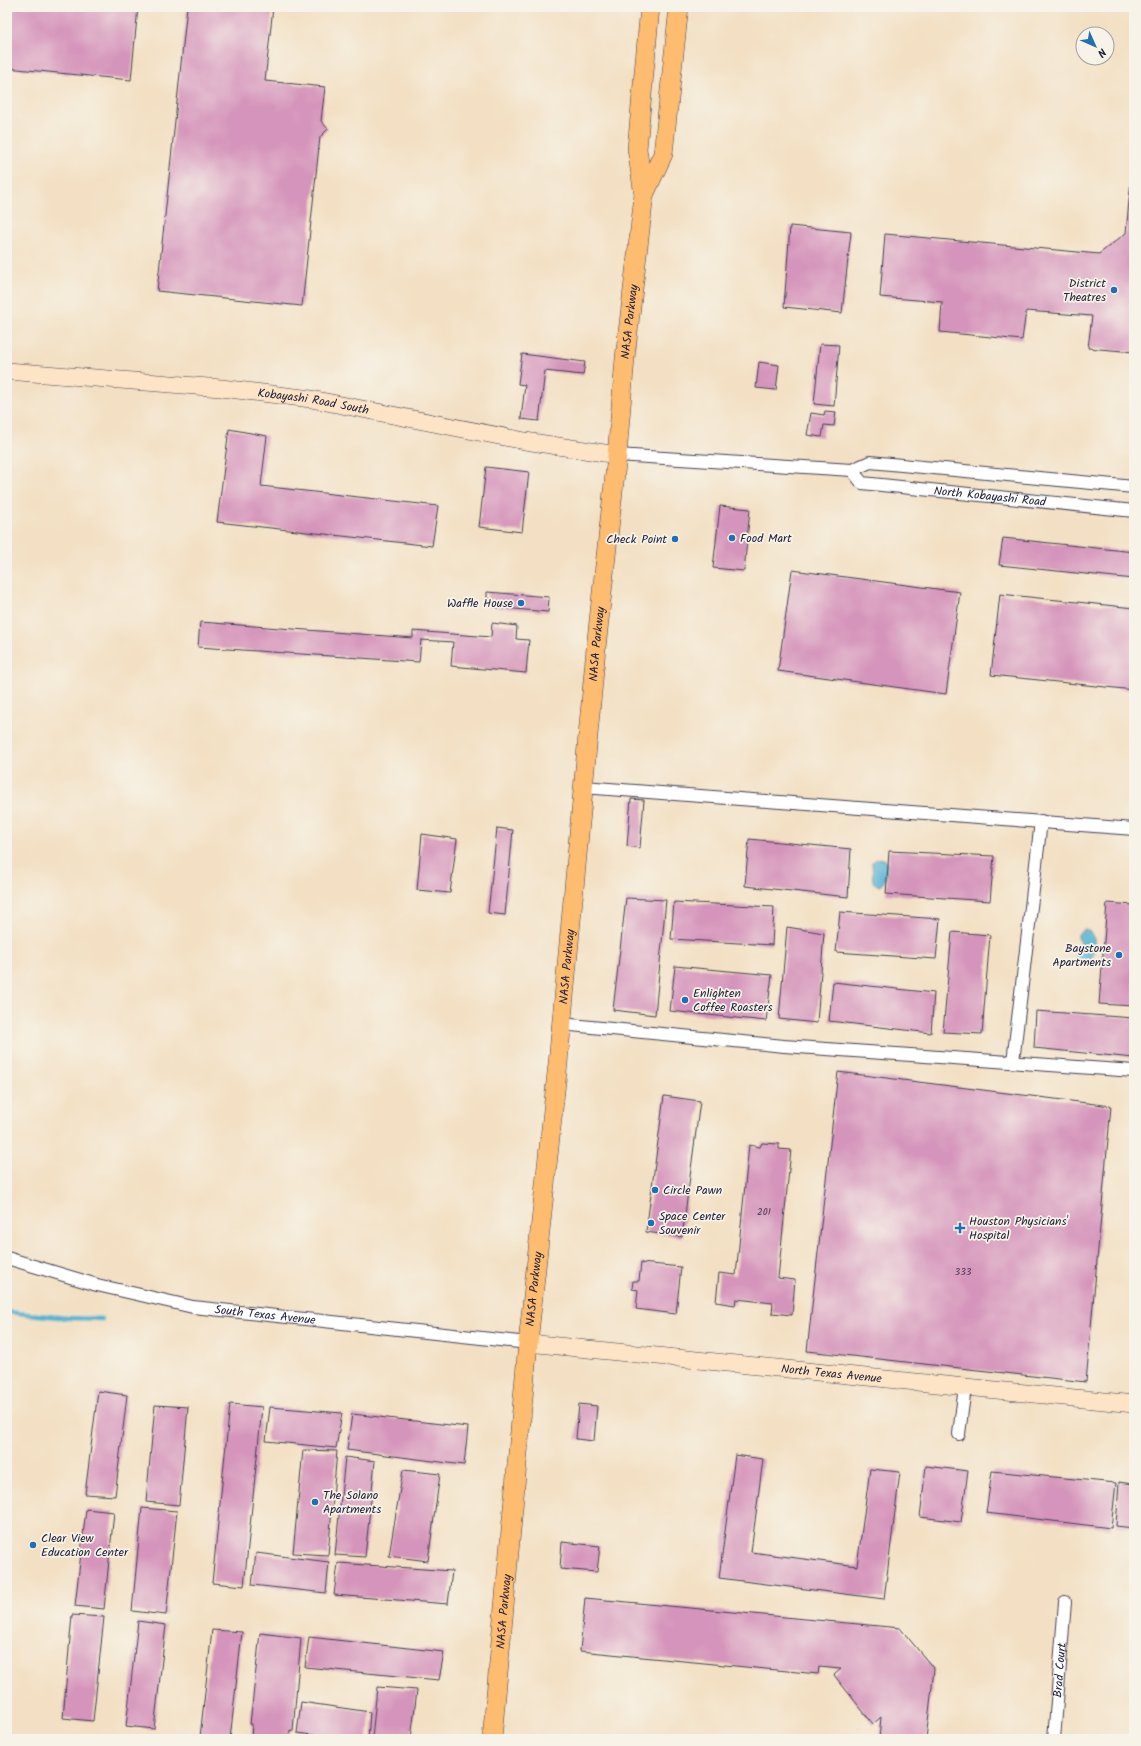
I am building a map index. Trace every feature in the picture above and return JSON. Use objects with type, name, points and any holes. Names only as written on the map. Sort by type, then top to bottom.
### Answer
[{"type":"main road","name":"NASA Parkway","points":[[492,1739],[528,1342],[561,1024],[596,640],[644,196],[636,149],[650,7]]},
{"type":"main road","name":"NASA Parkway","points":[[644,196],[663,154],[679,7]]},
{"type":"street","name":"Kobayashi Road South","points":[[7,371],[221,388],[311,399],[525,441],[617,455]]},
{"type":"street","name":"North Kobayashi Road","points":[[617,455],[852,470],[870,462],[1134,487]]},
{"type":"street","name":"North Kobayashi Road","points":[[852,470],[862,483],[1134,511]]},
{"type":"street","points":[[583,787],[1134,829]]},
{"type":"street","points":[[1013,1062],[1040,821]]},
{"type":"street","points":[[561,1024],[784,1046],[1134,1071]]},
{"type":"street","name":"South Texas Avenue","points":[[7,1258],[97,1285],[193,1307],[528,1342]]},
{"type":"street","name":"North Texas Avenue","points":[[528,1342],[1134,1404]]},
{"type":"street","points":[[960,1434],[965,1387]]},
{"type":"street","name":"Brad Court","points":[[1054,1739],[1065,1602]]},
{"type":"water","points":[[877,858],[884,859],[887,864],[885,880],[882,885],[879,886],[873,882],[872,863]]},
{"type":"water","points":[[1084,930],[1092,934],[1094,951],[1091,960],[1083,963],[1077,959],[1076,954],[1081,943],[1078,938],[1078,934]]},
{"type":"building","points":[[7,7],[138,7],[131,80],[7,68]]},
{"type":"building","points":[[187,7],[273,7],[265,81],[325,87],[321,121],[328,129],[320,137],[302,306],[157,291]]},
{"type":"building","points":[[1133,159],[1134,352],[1088,348],[1092,316],[1026,311],[1022,340],[940,332],[942,302],[880,297],[885,234],[1099,254],[1126,233]]},
{"type":"building","points":[[790,226],[851,232],[842,313],[784,307]]},
{"type":"building","points":[[820,344],[839,345],[834,406],[814,404]]},
{"type":"building","points":[[522,354],[585,362],[583,375],[545,371],[539,421],[521,419],[525,385],[518,384]]},
{"type":"building","points":[[759,362],[779,365],[776,390],[756,388]]},
{"type":"building","points":[[825,411],[836,412],[834,426],[824,425],[822,437],[807,435],[811,413],[824,415]]},
{"type":"building","points":[[229,429],[267,436],[261,486],[438,506],[432,546],[217,522]]},
{"type":"building","points":[[486,467],[529,472],[522,532],[479,527]]},
{"type":"building","name":"Food Mart","points":[[720,506],[750,509],[744,571],[713,568]]},
{"type":"building","points":[[1003,538],[1134,552],[1134,579],[999,565]]},
{"type":"building","points":[[792,570],[960,592],[946,694],[778,671]]},
{"type":"building","name":"Waffle House","points":[[487,592],[549,597],[548,612],[493,607],[493,599],[487,599]]},
{"type":"building","points":[[1000,594],[1134,608],[1134,690],[991,675]]},
{"type":"building","points":[[200,622],[413,638],[413,631],[491,637],[492,623],[517,626],[516,639],[529,640],[526,673],[451,666],[453,642],[421,640],[419,662],[198,647]]},
{"type":"building","points":[[631,799],[644,800],[640,848],[627,846]]},
{"type":"building","points":[[497,828],[513,830],[505,915],[488,913]]},
{"type":"building","points":[[422,834],[457,839],[450,893],[417,890]]},
{"type":"building","points":[[749,839],[851,849],[848,897],[745,886]]},
{"type":"building","points":[[889,851],[994,856],[990,901],[886,894]]},
{"type":"building","points":[[626,898],[666,900],[655,1015],[613,1010]]},
{"type":"building","points":[[674,902],[774,907],[772,945],[671,939]]},
{"type":"building","name":"Baystone Apartments","points":[[1107,903],[1134,905],[1134,1006],[1099,1004]]},
{"type":"building","points":[[840,912],[940,919],[936,959],[836,952]]},
{"type":"building","points":[[787,927],[824,933],[817,1023],[779,1019]]},
{"type":"building","points":[[952,932],[990,935],[982,1034],[943,1032]]},
{"type":"building","points":[[675,966],[772,975],[766,1021],[670,1011]]},
{"type":"building","points":[[833,982],[934,993],[931,1033],[829,1021]]},
{"type":"building","points":[[1036,1011],[1134,1018],[1134,1058],[1034,1048]]},
{"type":"building","name":"Houston Physicians' Hospital","points":[[838,1072],[1111,1106],[1086,1382],[807,1351]]},
{"type":"building","points":[[664,1096],[700,1101],[682,1237],[646,1232]]},
{"type":"building","points":[[762,1143],[779,1144],[779,1149],[791,1150],[778,1278],[795,1280],[792,1315],[772,1313],[773,1303],[736,1299],[735,1305],[716,1302],[719,1273],[736,1275],[749,1145],[760,1147]]},
{"type":"building","points":[[641,1263],[681,1267],[676,1314],[636,1309],[638,1290],[632,1289],[633,1281],[639,1281]]},
{"type":"building","points":[[98,1391],[127,1395],[115,1496],[85,1494]]},
{"type":"building","points":[[230,1404],[262,1407],[244,1586],[212,1583]]},
{"type":"building","points":[[579,1404],[597,1406],[594,1441],[576,1439]]},
{"type":"building","points":[[155,1405],[188,1407],[179,1505],[146,1502]]},
{"type":"building","points":[[270,1407],[342,1413],[336,1448],[266,1441]]},
{"type":"building","points":[[352,1414],[468,1427],[464,1465],[347,1450]]},
{"type":"building","name":"The Solano Apartments","points":[[303,1450],[337,1451],[328,1555],[293,1553]]},
{"type":"building","points":[[735,1455],[763,1459],[751,1552],[857,1566],[870,1469],[900,1472],[884,1599],[719,1578]]},
{"type":"building","points":[[345,1457],[375,1461],[365,1557],[335,1555]]},
{"type":"building","points":[[926,1466],[968,1471],[961,1522],[920,1517]]},
{"type":"building","points":[[403,1470],[440,1474],[428,1561],[389,1556]]},
{"type":"building","points":[[992,1471],[1116,1483],[1111,1528],[986,1513]]},
{"type":"building","points":[[1119,1482],[1134,1484],[1134,1528],[1116,1526]]},
{"type":"building","points":[[142,1508],[177,1511],[166,1615],[132,1611]]},
{"type":"building","points":[[86,1509],[114,1512],[104,1609],[75,1606]]},
{"type":"building","points":[[562,1542],[600,1546],[597,1572],[560,1569]]},
{"type":"building","points":[[256,1553],[329,1562],[326,1593],[252,1585]]},
{"type":"building","points":[[338,1563],[452,1571],[448,1604],[334,1595]]},
{"type":"building","points":[[585,1598],[900,1628],[934,1669],[926,1739],[879,1739],[881,1717],[873,1724],[834,1675],[841,1669],[819,1667],[818,1674],[580,1651]]},
{"type":"building","points":[[72,1615],[104,1617],[93,1721],[63,1718]]},
{"type":"building","points":[[138,1621],[166,1625],[154,1729],[126,1726]]},
{"type":"building","points":[[212,1630],[242,1632],[230,1739],[200,1737]]},
{"type":"building","points":[[260,1633],[301,1638],[293,1731],[290,1730],[289,1739],[251,1739],[252,1724],[250,1724]]},
{"type":"building","points":[[309,1637],[444,1652],[439,1680],[305,1667]]},
{"type":"building","points":[[377,1687],[417,1690],[411,1739],[372,1739]]},
{"type":"building","points":[[301,1702],[370,1712],[368,1739],[342,1739],[297,1733]]},
{"type":"waterway","points":[[7,1312],[68,1318],[102,1319]]},
{"type":"place","name":"District Theatres","points":[[1114,290]]},
{"type":"place","name":"Food Mart","points":[[732,538]]},
{"type":"place","name":"Check Point","points":[[675,539]]},
{"type":"place","name":"Waffle House","points":[[521,603]]},
{"type":"place","name":"Baystone Apartments","points":[[1119,955]]},
{"type":"place","name":"Enlighten Coffee Roasters","points":[[685,1000]]},
{"type":"place","name":"Circle Pawn","points":[[655,1190]]},
{"type":"place","name":"Space Center Souvenir","points":[[651,1223]]},
{"type":"place","name":"Houston Physicians' Hospital","points":[[960,1228]]},
{"type":"place","name":"The Solano Apartments","points":[[315,1502]]},
{"type":"place","name":"Clear View Education Center","points":[[33,1545]]}]
